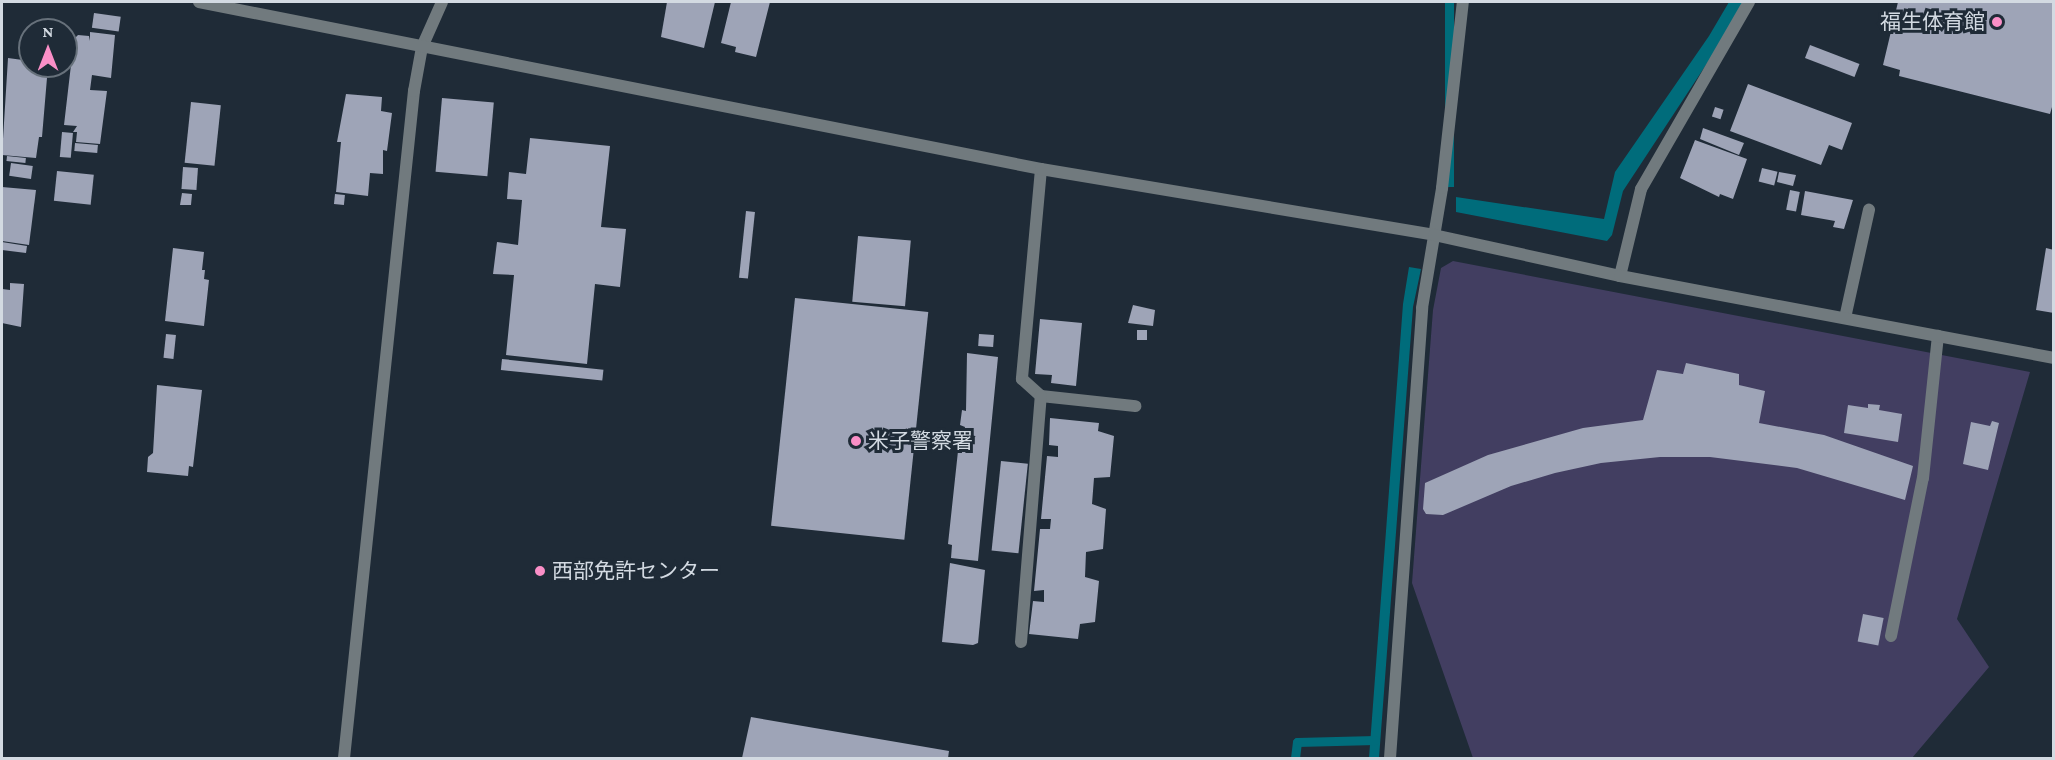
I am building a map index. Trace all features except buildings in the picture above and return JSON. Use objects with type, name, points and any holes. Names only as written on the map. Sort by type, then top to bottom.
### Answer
[{"type":"street","points":[[199,2],[243,6],[422,47],[1041,169],[1434,235],[1620,276],[2054,358]]},
{"type":"street","points":[[344,759],[422,47],[442,2]]},
{"type":"street","points":[[1390,759],[1422,308],[1434,235],[1463,2]]},
{"type":"street","points":[[1620,276],[1641,189],[1749,2]]},
{"type":"street","points":[[1041,169],[1022,379],[1041,396],[1135,406]]},
{"type":"street","points":[[1845,318],[1869,210]]},
{"type":"street","points":[[1892,636],[1924,466],[1938,336]]},
{"type":"street","points":[[1021,642],[1041,396]]},
{"type":"shaded area","points":[[1453,261],[2030,372],[1957,619],[1989,667],[1912,758],[1473,758],[1412,583],[1433,310],[1441,268]]},
{"type":"water","points":[[1445,2],[1454,2],[1454,187],[1445,187]]},
{"type":"water","points":[[1729,2],[1744,2],[1725,36],[1623,191],[1612,235],[1607,241],[1456,212],[1456,197],[1604,219],[1615,172],[1709,36]]},
{"type":"water","points":[[1409,267],[1421,269],[1413,307],[1379,758],[1369,758],[1403,304]]},
{"type":"waterway","points":[[1295,758],[1297,742],[1375,740]]},
{"type":"place","name":"福生体育館","points":[[1997,22]]},
{"type":"place","name":"米子警察署","points":[[856,441]]},
{"type":"place","name":"西部免許センター","points":[[540,571]]}]
